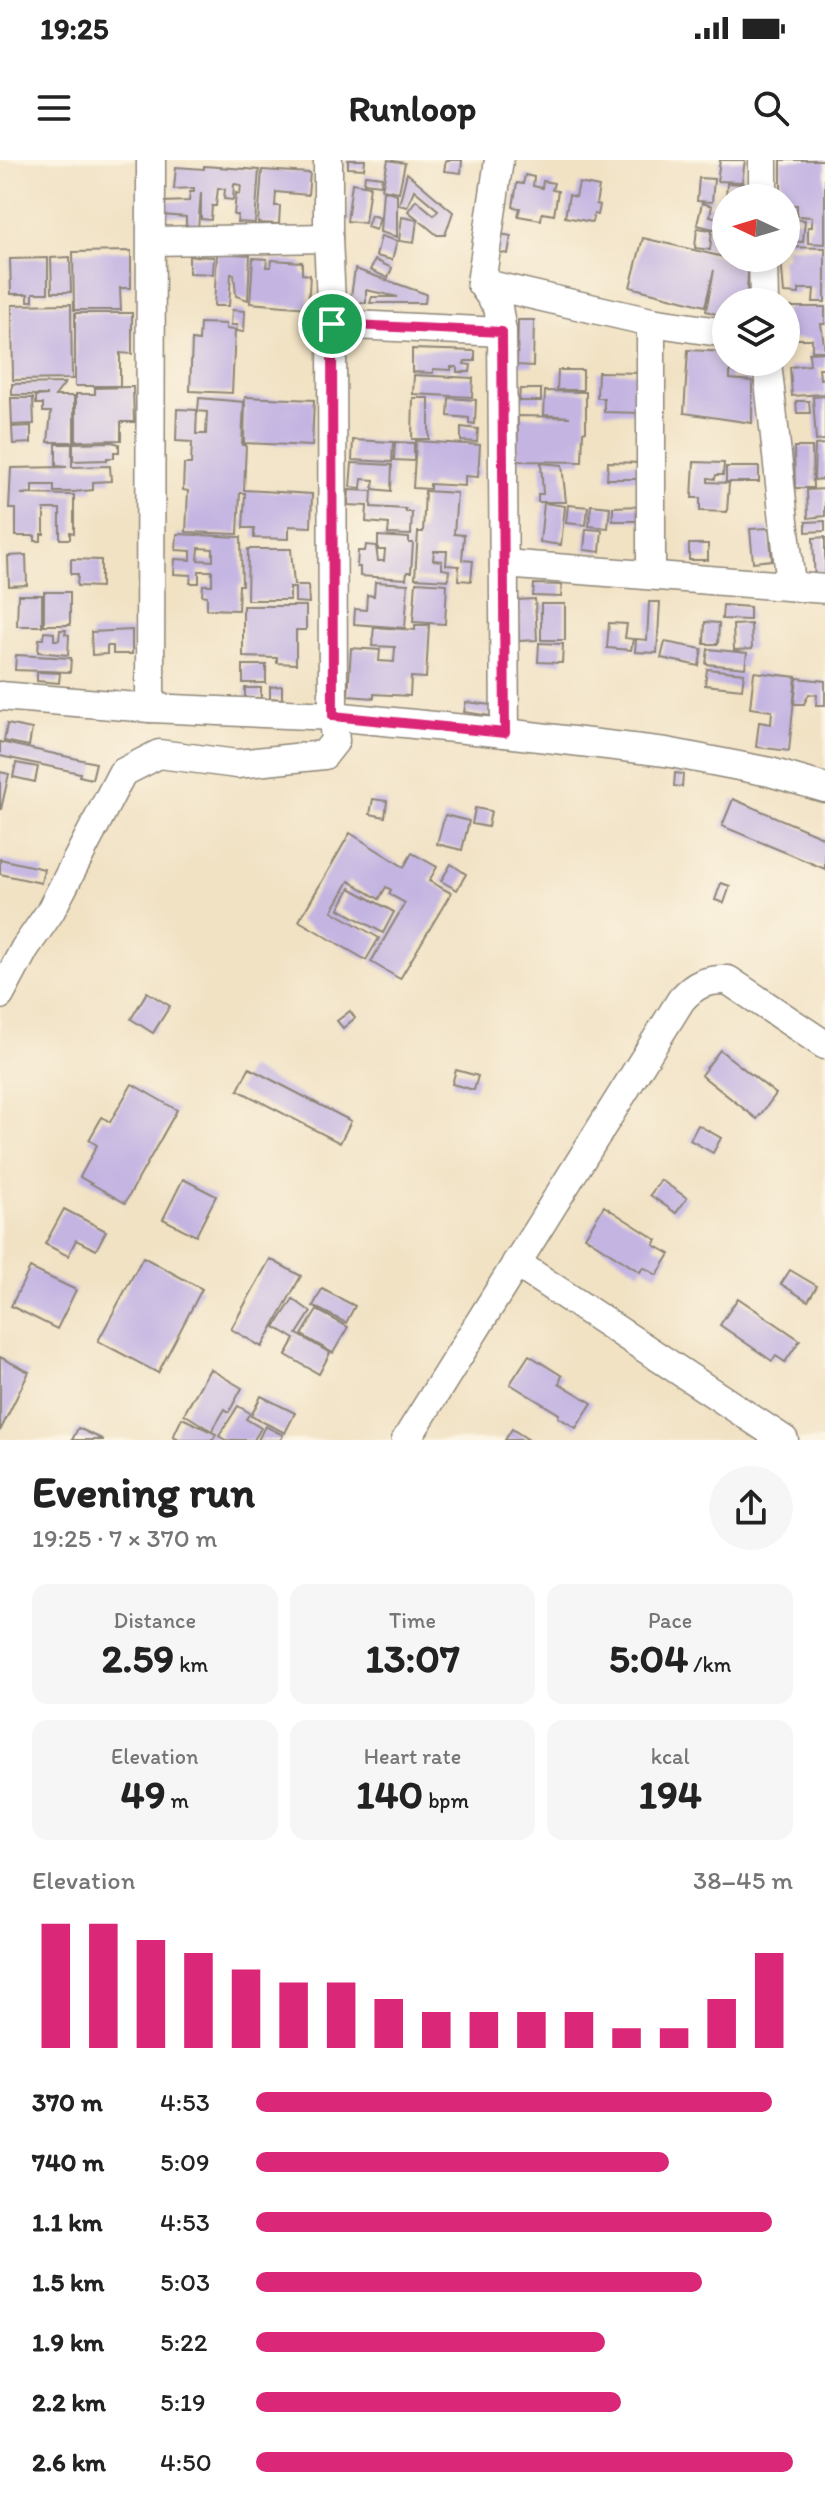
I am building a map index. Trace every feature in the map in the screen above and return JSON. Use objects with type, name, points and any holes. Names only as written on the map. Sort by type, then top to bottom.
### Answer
[{"type":"street","points":[[150,708],[151,160]]},
{"type":"street","points":[[0,995],[25,948],[50,912],[122,773],[159,754],[237,764],[324,755],[335,741],[328,160]]},
{"type":"street","points":[[499,160],[481,283],[498,307],[502,332],[505,733]]},
{"type":"street","points":[[763,160],[763,184]]},
{"type":"street","points":[[153,241],[328,238]]},
{"type":"street","points":[[481,283],[651,322],[712,331]]},
{"type":"street","points":[[651,322],[651,575]]},
{"type":"street","points":[[332,324],[502,332]]},
{"type":"street","points":[[768,376],[791,586]]},
{"type":"street","points":[[504,564],[825,589]]},
{"type":"street","points":[[0,696],[150,708],[333,716],[505,733],[666,752],[770,772],[825,788]]},
{"type":"street","points":[[406,1440],[692,987],[714,979],[728,980],[825,1045]]},
{"type":"street","points":[[516,1263],[784,1440]]},
{"type":"building","points":[[348,160],[365,160],[364,169],[348,168]]},
{"type":"building","points":[[388,160],[405,163],[399,192],[382,189]]},
{"type":"building","points":[[446,160],[462,160],[461,173],[444,171]]},
{"type":"building","points":[[720,160],[745,160],[742,182],[717,181]]},
{"type":"building","points":[[781,160],[825,160],[825,244],[808,243],[808,227],[812,227],[812,217],[800,216],[800,184],[781,184]]},
{"type":"building","points":[[204,166],[259,170],[255,223],[237,222],[238,215],[234,215],[236,193],[240,194],[241,185],[234,184],[233,200],[224,199],[225,189],[218,188],[211,220],[201,219],[201,192],[198,229],[186,228],[186,217],[162,215],[163,202],[189,201],[190,192],[194,192],[194,188],[174,189],[176,167],[204,169]]},
{"type":"building","points":[[262,170],[310,173],[308,195],[276,192],[275,206],[280,206],[279,224],[258,223]]},
{"type":"building","points":[[407,173],[453,212],[445,235],[437,235],[408,211],[416,200],[434,215],[438,210],[414,190],[407,207],[399,205]]},
{"type":"building","points":[[365,175],[382,177],[381,185],[364,183]]},
{"type":"building","points":[[525,175],[534,177],[533,186],[542,188],[543,181],[554,183],[552,190],[558,191],[554,215],[542,213],[541,220],[518,216],[520,208],[513,207],[517,183],[523,184]]},
{"type":"building","points":[[699,178],[714,179],[712,202],[697,201]]},
{"type":"building","points":[[352,183],[370,186],[365,223],[347,221]]},
{"type":"building","points":[[579,183],[599,187],[598,215],[594,214],[592,222],[565,217],[569,195],[576,197]]},
{"type":"building","points":[[383,190],[397,194],[397,237],[380,232]]},
{"type":"building","points":[[702,203],[712,206],[712,229],[697,225]]},
{"type":"building","points":[[371,215],[380,218],[376,230],[367,227]]},
{"type":"building","points":[[402,217],[417,220],[414,243],[399,241]]},
{"type":"building","points":[[800,220],[805,220],[803,242],[800,242]]},
{"type":"building","points":[[697,228],[712,230],[710,250],[695,248]]},
{"type":"building","points":[[495,233],[511,236],[508,254],[492,251]]},
{"type":"building","points":[[381,236],[397,241],[392,260],[376,256]]},
{"type":"building","points":[[643,238],[712,254],[714,272],[705,306],[630,287]]},
{"type":"building","points":[[800,247],[825,248],[825,302],[813,302],[814,289],[784,288],[782,272],[800,272]]},
{"type":"building","points":[[131,251],[131,288],[120,288],[121,310],[74,310],[73,252]]},
{"type":"building","points":[[217,253],[250,255],[248,300],[236,296],[234,274],[231,274],[229,306],[214,306]]},
{"type":"building","points":[[189,256],[214,257],[213,274],[189,273]]},
{"type":"building","points":[[70,257],[71,292],[52,292],[51,258]]},
{"type":"building","points":[[48,258],[48,293],[33,293],[33,301],[28,301],[28,294],[11,294],[10,259]]},
{"type":"building","points":[[253,258],[267,259],[266,267],[271,267],[272,260],[302,262],[302,274],[310,275],[308,308],[250,303]]},
{"type":"building","points":[[375,260],[392,268],[388,278],[370,270]]},
{"type":"building","points":[[355,269],[426,294],[425,303],[370,303],[372,297],[398,297],[366,290],[366,303],[350,303]]},
{"type":"building","points":[[714,272],[748,272],[747,288],[712,288],[712,313],[706,311]]},
{"type":"building","points":[[71,304],[72,379],[13,380],[12,305]]},
{"type":"building","points":[[800,307],[825,307],[825,324],[821,324],[825,351],[812,351],[812,339],[800,339]]},
{"type":"building","points":[[232,310],[245,311],[244,332],[236,331],[237,325],[231,325]]},
{"type":"building","points":[[75,313],[132,313],[132,354],[120,353],[120,386],[75,386]]},
{"type":"building","points":[[518,320],[534,320],[533,366],[517,365]]},
{"type":"building","points":[[200,323],[226,324],[226,329],[235,330],[232,393],[190,391],[192,340],[199,341]]},
{"type":"building","points":[[412,349],[475,351],[475,361],[465,361],[464,364],[471,365],[470,372],[457,372],[457,367],[451,367],[451,370],[433,369],[433,373],[412,372]]},
{"type":"building","points":[[688,350],[712,351],[712,376],[752,381],[752,423],[684,413]]},
{"type":"building","points":[[825,352],[825,368],[819,368],[820,379],[825,378],[825,394],[792,396],[791,376],[800,376],[800,366],[810,365],[809,353]]},
{"type":"building","points":[[558,370],[583,370],[583,390],[557,390]]},
{"type":"building","points":[[598,372],[641,373],[641,413],[604,412],[604,398],[597,398]]},
{"type":"building","points":[[414,375],[473,378],[472,397],[413,394]]},
{"type":"building","points":[[65,383],[55,396],[74,396],[74,442],[48,442],[51,412],[43,412],[43,404],[36,404],[36,396],[48,395],[12,395],[12,384]]},
{"type":"building","points":[[133,387],[134,422],[121,422],[121,440],[76,441],[76,394],[95,394],[95,388]]},
{"type":"building","points":[[520,389],[541,389],[541,401],[519,401]]},
{"type":"building","points":[[545,391],[586,392],[582,462],[517,461],[518,416],[570,417],[544,415]]},
{"type":"building","points":[[825,396],[825,440],[816,441],[813,397]]},
{"type":"building","points":[[245,397],[314,400],[312,446],[244,443]]},
{"type":"building","points":[[11,398],[33,398],[34,424],[12,425]]},
{"type":"building","points":[[199,398],[244,402],[244,490],[312,494],[311,527],[289,526],[289,539],[254,538],[254,528],[243,528],[245,493],[240,493],[238,534],[186,532],[188,491],[183,490],[184,464],[191,464],[192,442],[176,441],[177,409],[197,410],[196,434],[206,434],[207,412],[198,411]]},
{"type":"building","points":[[413,398],[429,398],[429,439],[412,439]]},
{"type":"building","points":[[449,398],[476,400],[475,424],[469,423],[469,418],[448,416]]},
{"type":"building","points":[[796,401],[809,401],[810,413],[797,413]]},
{"type":"building","points":[[31,426],[31,443],[13,444],[12,427]]},
{"type":"building","points":[[461,427],[478,429],[477,442],[461,441]]},
{"type":"building","points":[[353,440],[393,442],[392,462],[352,460]]},
{"type":"building","points":[[416,441],[480,445],[478,477],[465,476],[465,486],[430,484],[430,489],[413,488]]},
{"type":"building","points":[[395,442],[414,443],[414,461],[394,460]]},
{"type":"building","points":[[73,443],[119,444],[119,452],[114,452],[114,458],[73,461]]},
{"type":"building","points":[[56,444],[72,444],[72,467],[110,466],[111,481],[93,482],[93,490],[73,492],[54,492],[54,485],[32,485],[32,493],[21,494],[74,495],[74,533],[70,532],[70,539],[60,539],[60,509],[44,509],[41,541],[35,541],[35,536],[16,536],[16,509],[9,509],[11,468],[67,467],[56,466]]},
{"type":"building","points":[[825,444],[825,479],[814,480],[815,445]]},
{"type":"building","points":[[794,447],[812,447],[813,488],[795,488]]},
{"type":"building","points":[[608,462],[642,463],[641,479],[607,479]]},
{"type":"building","points":[[694,462],[724,463],[723,475],[708,478],[708,482],[729,483],[727,512],[700,511],[700,498],[692,498]]},
{"type":"building","points":[[352,463],[392,465],[391,491],[373,489],[374,480],[362,479],[361,488],[350,487]]},
{"type":"building","points":[[541,463],[562,465],[566,502],[538,502],[538,494],[543,494]]},
{"type":"building","points":[[726,467],[759,467],[759,482],[726,482]]},
{"type":"building","points":[[825,489],[825,516],[808,518],[807,490]]},
{"type":"building","points":[[349,490],[372,491],[371,507],[412,512],[411,535],[388,534],[389,524],[366,522],[367,506],[348,505]]},
{"type":"building","points":[[425,491],[457,493],[454,534],[464,535],[462,560],[473,561],[471,581],[458,580],[459,566],[446,565],[447,551],[434,551],[433,560],[442,561],[442,569],[449,570],[448,580],[415,578],[418,532],[423,532]]},
{"type":"building","points":[[544,503],[565,506],[561,545],[540,542]]},
{"type":"building","points":[[568,505],[588,507],[586,525],[566,523]]},
{"type":"building","points":[[591,505],[610,507],[608,528],[589,526]]},
{"type":"building","points":[[641,506],[641,521],[613,521],[613,507]]},
{"type":"building","points":[[825,521],[825,531],[806,532],[806,522]]},
{"type":"building","points":[[769,528],[772,560],[753,562],[750,529]]},
{"type":"building","points":[[586,529],[602,530],[600,552],[584,550]]},
{"type":"building","points":[[177,534],[241,537],[242,585],[239,585],[238,610],[207,609],[207,596],[202,595],[203,585],[212,585],[212,571],[199,571],[199,583],[190,583],[191,575],[174,574],[175,559],[191,560],[191,551],[176,550]],"holes":[[[199,548],[213,549],[213,561],[198,560]]]},
{"type":"building","points":[[378,536],[409,538],[409,543],[413,543],[411,572],[407,572],[406,579],[360,576],[358,551],[365,551],[366,545],[376,546],[378,561],[384,561],[385,550],[378,550]]},
{"type":"building","points":[[825,537],[825,584],[815,585],[813,538]]},
{"type":"building","points":[[689,544],[708,544],[708,560],[689,560]]},
{"type":"building","points":[[248,549],[291,549],[294,585],[308,585],[309,603],[295,602],[295,588],[290,588],[290,600],[247,600]]},
{"type":"building","points":[[26,555],[27,585],[9,586],[8,556]]},
{"type":"building","points":[[71,559],[101,560],[101,587],[77,586],[78,574],[71,574]]},
{"type":"building","points":[[375,582],[408,584],[405,628],[354,624],[355,609],[366,610],[367,595],[374,596]]},
{"type":"building","points":[[416,582],[447,584],[445,624],[413,622]]},
{"type":"building","points":[[534,584],[562,585],[561,597],[533,596]]},
{"type":"building","points":[[44,592],[70,592],[70,625],[44,625]]},
{"type":"building","points":[[18,595],[42,595],[42,626],[17,626]]},
{"type":"building","points":[[535,599],[537,640],[519,641],[517,600]]},
{"type":"building","points":[[649,602],[660,602],[657,653],[635,652],[636,639],[647,640]]},
{"type":"building","points":[[541,604],[565,604],[565,640],[541,640]]},
{"type":"building","points":[[723,605],[750,607],[750,620],[722,619]]},
{"type":"building","points":[[243,606],[306,606],[306,630],[296,630],[296,664],[277,663],[277,658],[243,657]]},
{"type":"building","points":[[705,622],[719,623],[718,644],[704,644]]},
{"type":"building","points":[[609,623],[627,624],[625,638],[633,639],[631,650],[607,648]]},
{"type":"building","points":[[751,624],[752,649],[734,650],[733,625]]},
{"type":"building","points":[[415,625],[429,625],[426,678],[411,677],[410,696],[348,696],[351,648],[380,650],[379,661],[394,662],[395,647],[372,646],[374,627],[415,630]]},
{"type":"building","points":[[60,630],[66,630],[65,634],[69,635],[68,655],[38,652],[39,639],[43,639],[44,632],[54,633],[54,640],[59,640]]},
{"type":"building","points":[[132,630],[132,654],[113,654],[113,646],[107,646],[107,654],[92,655],[91,632]]},
{"type":"building","points":[[665,642],[702,649],[699,666],[661,658]]},
{"type":"building","points":[[539,643],[563,644],[562,663],[538,662]]},
{"type":"building","points":[[708,649],[747,653],[745,668],[706,664]]},
{"type":"building","points":[[16,655],[71,658],[70,672],[15,670]]},
{"type":"building","points":[[243,665],[266,665],[266,683],[243,683]]},
{"type":"building","points":[[707,669],[744,673],[742,689],[705,685]]},
{"type":"building","points":[[37,672],[60,673],[59,683],[37,681]]},
{"type":"building","points":[[754,672],[796,677],[789,751],[756,747],[759,722],[771,724],[772,711],[750,708]]},
{"type":"building","points":[[797,678],[825,681],[825,705],[816,705],[817,695],[809,694],[804,704],[794,704]]},
{"type":"building","points":[[282,686],[282,699],[270,698],[270,687]]},
{"type":"building","points":[[245,688],[261,688],[261,698],[245,698]]},
{"type":"building","points":[[466,702],[491,705],[490,716],[464,712]]},
{"type":"building","points":[[7,724],[32,729],[29,746],[4,741]]},
{"type":"building","points":[[0,742],[96,763],[92,779],[79,776],[80,773],[0,756]]},
{"type":"building","points":[[16,763],[38,767],[35,782],[13,777]]},
{"type":"building","points":[[0,772],[9,774],[1,809],[0,809]]},
{"type":"building","points":[[675,773],[683,774],[682,787],[674,786]]},
{"type":"building","points":[[373,799],[387,801],[385,817],[370,814]]},
{"type":"building","points":[[733,799],[825,838],[825,869],[722,826]]},
{"type":"building","points":[[475,808],[491,811],[488,827],[472,824]]},
{"type":"building","points":[[445,815],[469,821],[462,850],[437,844]]},
{"type":"building","points":[[350,833],[404,867],[412,853],[437,867],[429,881],[451,893],[400,979],[371,962],[405,903],[389,894],[391,890],[386,887],[379,899],[349,881],[332,911],[379,938],[366,960],[299,921]]},
{"type":"building","points":[[0,859],[44,869],[41,883],[0,874]]},
{"type":"building","points":[[451,864],[466,874],[457,890],[441,881]]},
{"type":"building","points":[[721,883],[730,886],[724,903],[715,900]]},
{"type":"building","points":[[350,888],[394,912],[383,933],[339,909]]},
{"type":"building","points":[[147,992],[170,1006],[153,1033],[131,1019]]},
{"type":"building","points":[[350,1011],[355,1018],[343,1028],[337,1021]]},
{"type":"building","points":[[720,1050],[776,1094],[757,1119],[701,1075]]},
{"type":"building","points":[[249,1068],[351,1121],[340,1143],[238,1090]]},
{"type":"building","points":[[456,1070],[478,1076],[474,1090],[452,1084]]},
{"type":"building","points":[[132,1084],[177,1110],[125,1203],[80,1177],[97,1145],[89,1140],[102,1117],[110,1122]]},
{"type":"building","points":[[698,1125],[721,1138],[713,1153],[690,1140]]},
{"type":"building","points":[[183,1179],[216,1196],[196,1236],[163,1219]]},
{"type":"building","points":[[661,1180],[687,1198],[676,1213],[650,1195]]},
{"type":"building","points":[[604,1206],[657,1240],[654,1245],[670,1254],[657,1275],[643,1267],[640,1272],[585,1237]]},
{"type":"building","points":[[64,1209],[106,1231],[96,1250],[76,1240],[68,1256],[45,1244]]},
{"type":"building","points":[[143,1257],[202,1289],[158,1373],[98,1341]]},
{"type":"building","points":[[270,1259],[301,1276],[262,1347],[231,1329]]},
{"type":"building","points":[[30,1268],[76,1290],[57,1329],[11,1306]]},
{"type":"building","points":[[790,1270],[817,1286],[808,1301],[781,1284]]},
{"type":"building","points":[[322,1289],[355,1306],[346,1323],[313,1306]]},
{"type":"building","points":[[738,1298],[800,1340],[785,1362],[776,1356],[772,1361],[720,1325]]},
{"type":"building","points":[[293,1299],[311,1312],[297,1334],[330,1353],[319,1374],[286,1355],[295,1339],[275,1327]]},
{"type":"building","points":[[317,1310],[348,1327],[333,1353],[302,1335]]},
{"type":"building","points":[[529,1355],[562,1376],[559,1383],[592,1403],[576,1428],[510,1384]]},
{"type":"building","points":[[0,1357],[29,1372],[0,1431]]},
{"type":"building","points":[[210,1369],[242,1388],[229,1412],[225,1409],[212,1431],[184,1414]]},
{"type":"building","points":[[261,1396],[295,1413],[285,1433],[251,1416]]},
{"type":"building","points":[[238,1406],[250,1413],[246,1419],[261,1428],[254,1440],[225,1440],[219,1436]]},
{"type":"building","points":[[182,1418],[216,1434],[213,1440],[179,1440],[173,1437]]},
{"type":"building","points":[[265,1426],[283,1435],[281,1440],[258,1440]]},
{"type":"building","points":[[78,1428],[104,1440],[72,1440]]},
{"type":"building","points":[[512,1429],[529,1440],[505,1440]]},
{"type":"route","points":[[332,324],[502,332],[505,733],[333,716],[332,324]]}]
